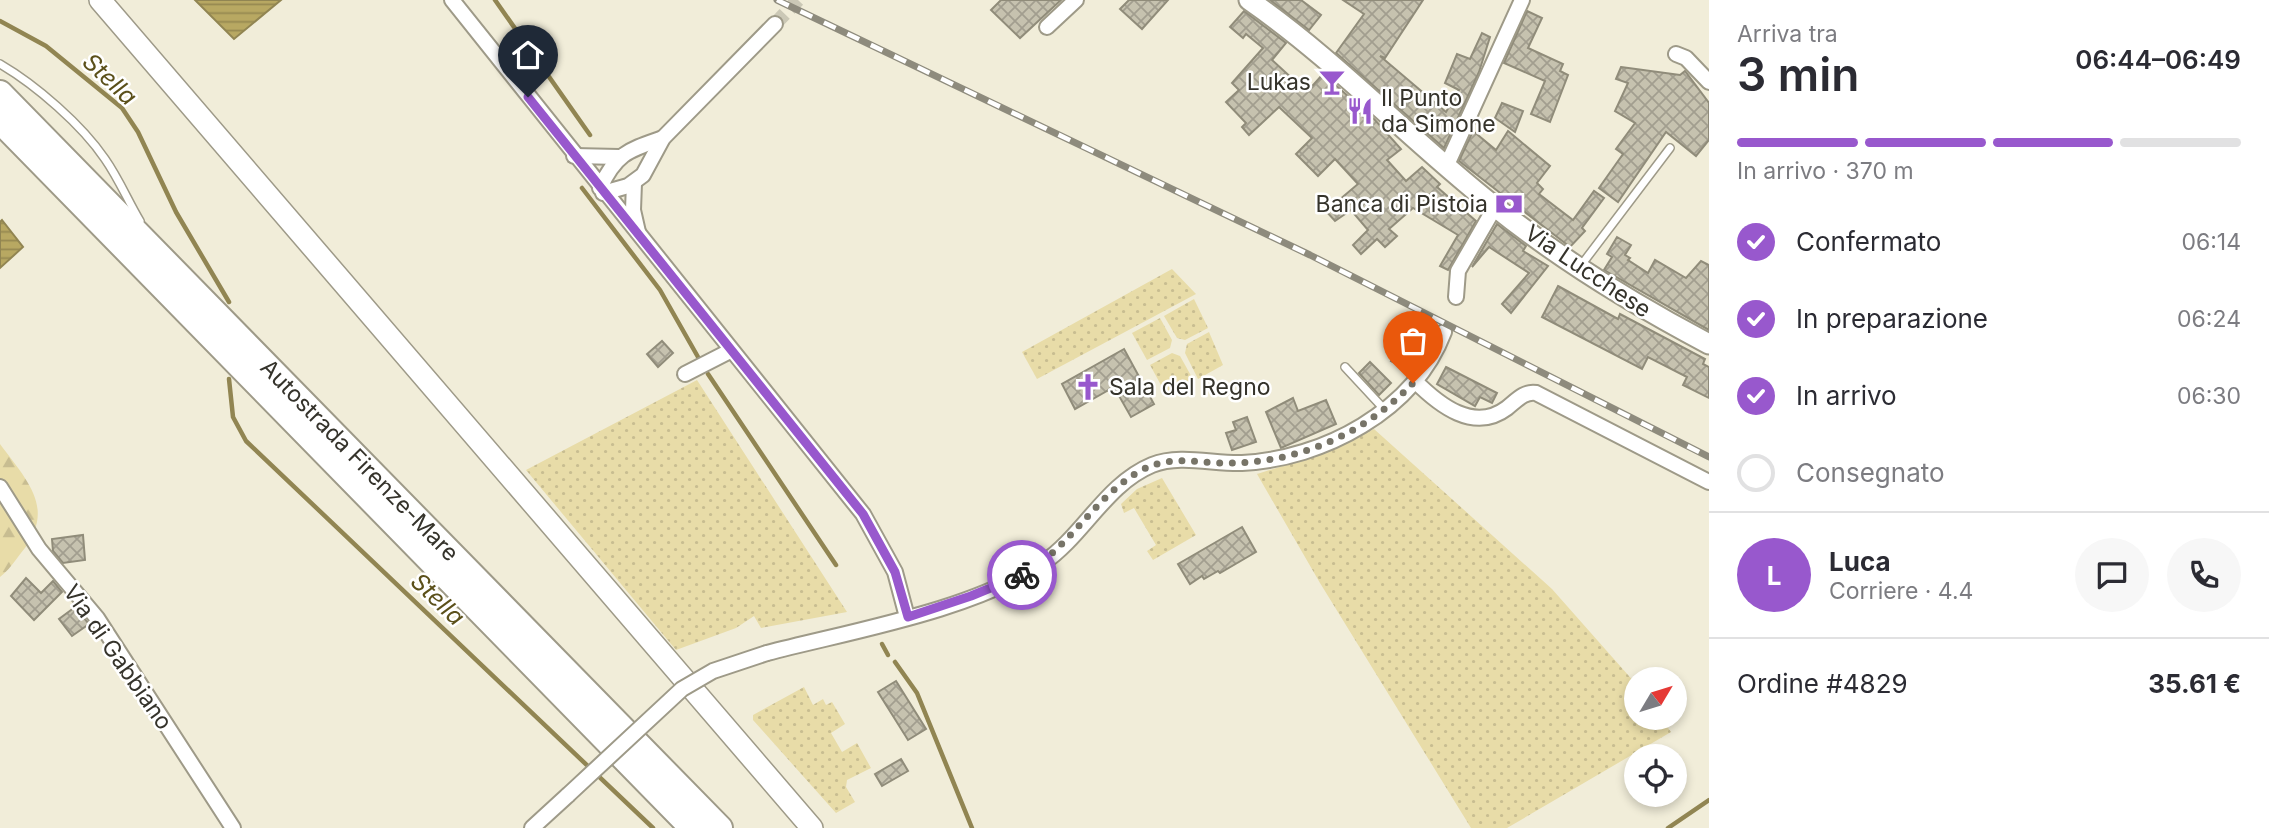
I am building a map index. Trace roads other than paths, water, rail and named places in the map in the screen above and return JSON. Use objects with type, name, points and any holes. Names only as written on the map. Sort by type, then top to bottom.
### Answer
[{"type":"highway","name":"Autostrada Firenze-Mare","points":[[0,93],[720,828]]},
{"type":"highway","name":"Autostrada Firenze-Mare","points":[[0,121],[692,828]]},
{"type":"main road","points":[[100,0],[812,828]]},
{"type":"street","points":[[452,0],[873,530],[895,572],[908,617]]},
{"type":"street","points":[[1047,27],[1076,0]]},
{"type":"street","name":"Via Lucchese","points":[[1249,0],[1327,61],[1495,207],[1616,294],[1709,344]]},
{"type":"street","points":[[1446,167],[1522,0]]},
{"type":"street","points":[[602,190],[634,183],[646,170],[663,138],[775,24]]},
{"type":"street","points":[[1676,54],[1686,58],[1709,82]]},
{"type":"street","points":[[574,156],[619,157],[663,138]]},
{"type":"street","points":[[602,190],[619,157]]},
{"type":"street","points":[[634,183],[633,210],[640,240]]},
{"type":"street","points":[[1455,297],[1456,274],[1495,207]]},
{"type":"street","points":[[532,828],[681,689],[713,671],[767,653],[908,617],[993,588],[1041,564],[1115,490],[1153,465],[1177,460],[1243,463],[1284,458],[1347,435],[1384,409],[1415,381],[1433,358],[1444,332]]},
{"type":"street","points":[[685,374],[730,351]]},
{"type":"street","points":[[1415,381],[1443,406],[1480,419],[1500,412],[1525,394],[1536,393],[1709,482]]},
{"type":"street","name":"Via di Gabbiano","points":[[0,487],[39,549],[97,618],[233,828]]},
{"type":"lane","points":[[0,64],[33,87],[101,154],[143,225],[186,284]]},
{"type":"lane","points":[[1579,268],[1670,148]]},
{"type":"lane","points":[[1345,367],[1384,409]]},
{"type":"waterway","points":[[495,0],[590,135]]},
{"type":"waterway","name":"Stella","points":[[0,21],[46,46],[122,108],[138,132],[176,212],[229,302]]},
{"type":"waterway","points":[[582,188],[660,290],[698,357]]},
{"type":"waterway","points":[[708,374],[836,565]]},
{"type":"waterway","name":"Stella","points":[[229,379],[233,417],[246,441],[653,828]]},
{"type":"waterway","points":[[882,644],[888,655]]},
{"type":"waterway","points":[[895,662],[917,693],[972,828]]},
{"type":"waterway","points":[[1668,828],[1709,800]]},
{"type":"tunnel","points":[[775,24],[798,0]]},
{"type":"railway","points":[[777,0],[1310,255],[1709,457]]},
{"type":"place","name":"Lukas","points":[[1332,82]]},
{"type":"place","name":"Il Punto da Simone","points":[[1360,111]]},
{"type":"place","name":"Banca di Pistoia","points":[[1509,204]]},
{"type":"place","name":"Sala del Regno","points":[[1088,387]]}]
